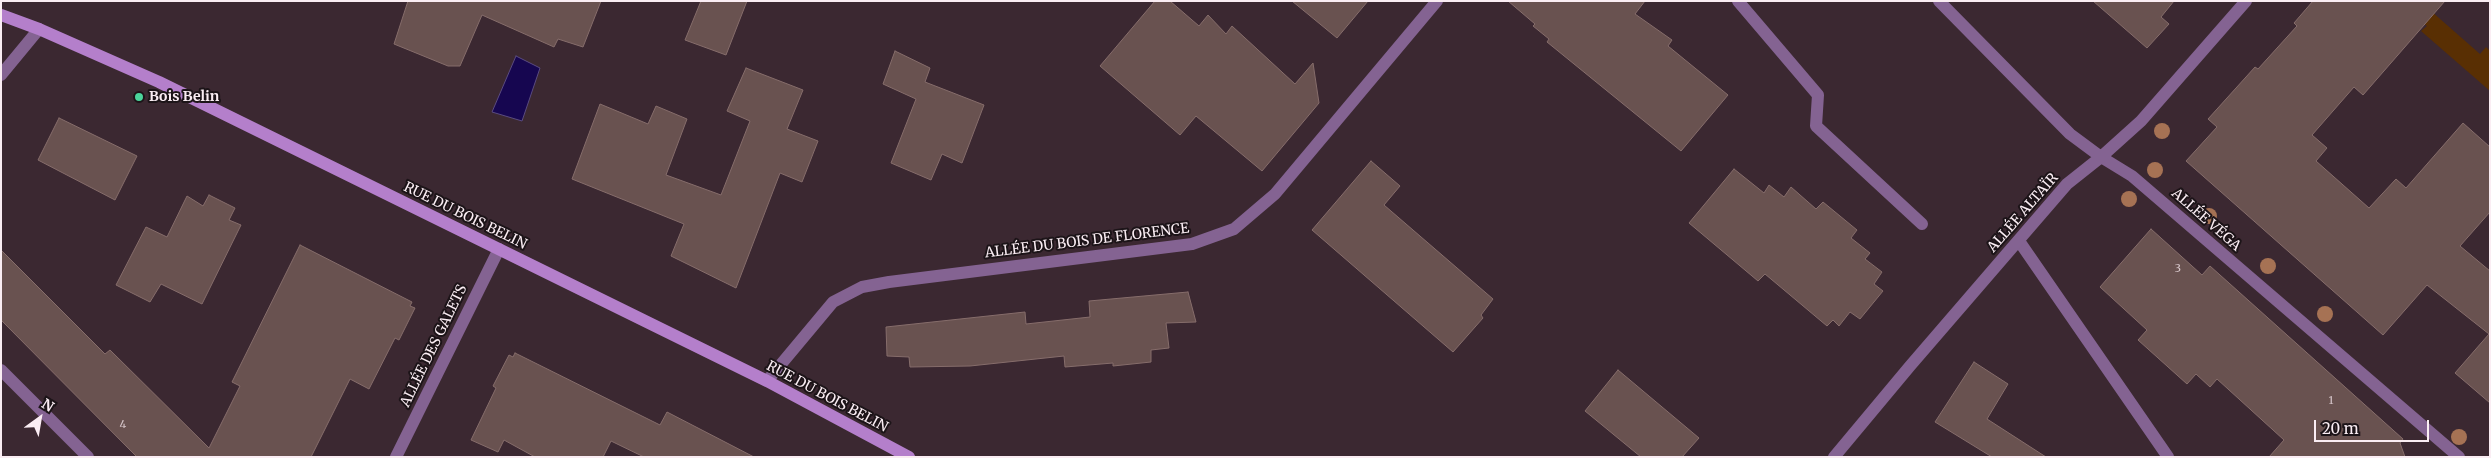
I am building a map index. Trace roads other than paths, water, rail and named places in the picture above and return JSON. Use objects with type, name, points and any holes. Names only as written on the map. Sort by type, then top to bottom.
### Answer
[{"type":"street","name":"ALLÉE DU BOIS DE FLORENCE","points":[[767,381],[833,302],[862,288],[889,282],[1192,244],[1234,229],[1275,194],[1437,1]]},
{"type":"street","points":[[1738,1],[1818,95],[1816,126],[1922,224]]},
{"type":"street","name":"ALLÉE VÉGA","points":[[1939,1],[2070,134],[2101,157],[2132,176],[2458,457]]},
{"type":"street","name":"ALLÉE ALTAÏR","points":[[1834,457],[2067,184],[2140,122],[2246,1]]},
{"type":"street","name":"RUE DU BOIS BELIN","points":[[1,15],[40,29],[159,82],[767,381],[909,457]]},
{"type":"street","points":[[1,75],[40,29]]},
{"type":"street","points":[[2019,241],[2168,457]]},
{"type":"street","name":"ALLÉE DES GALETS","points":[[396,457],[499,249]]},
{"type":"street","points":[[1,370],[88,457]]},
{"type":"place","name":"Bois Belin","points":[[139,97]]}]
